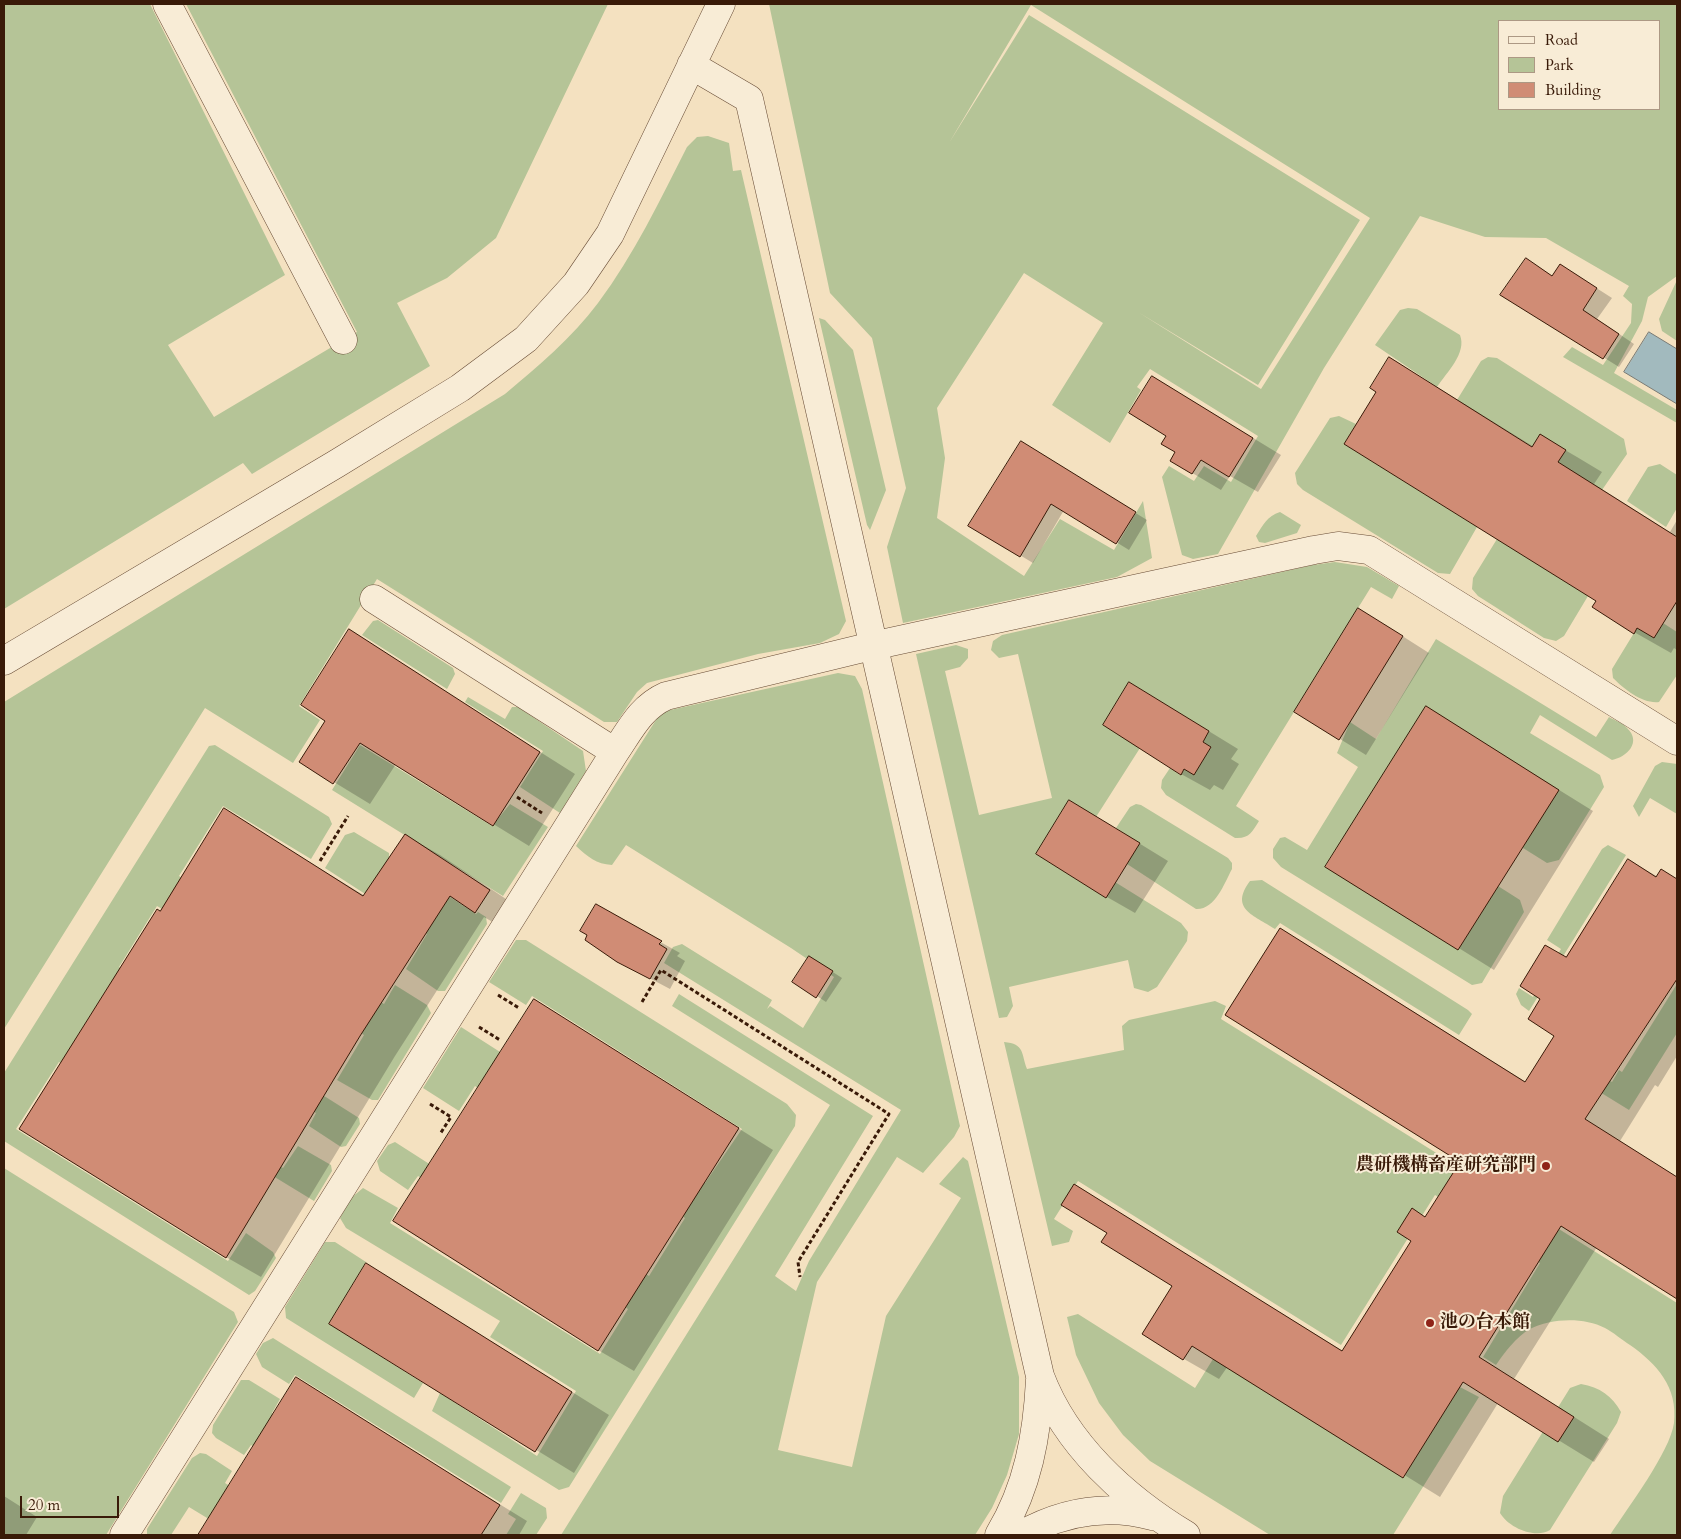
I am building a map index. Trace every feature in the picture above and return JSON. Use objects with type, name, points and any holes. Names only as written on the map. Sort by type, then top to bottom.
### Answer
[{"type":"street","points":[[167,4],[343,340]]},
{"type":"street","points":[[4,661],[336,464],[460,388],[526,339],[576,284],[610,234],[721,4]]},
{"type":"street","points":[[692,66],[748,99],[1040,1376],[1061,1420],[1081,1446],[1130,1496],[1186,1535]]},
{"type":"street","points":[[124,1535],[615,752],[645,709],[654,701],[666,696],[872,646],[1314,550],[1353,546],[1369,550],[1677,741]]},
{"type":"street","points":[[374,599],[615,752]]},
{"type":"street","points":[[999,1535],[1014,1511],[1033,1449],[1040,1376]]},
{"type":"street","points":[[1021,1535],[1039,1525],[1065,1516],[1105,1510],[1135,1512],[1159,1518]]},
{"type":"path","points":[[320,861],[348,816]]},
{"type":"path","points":[[642,1002],[661,970],[889,1114],[798,1262],[800,1277]]},
{"type":"path","points":[[404,1088],[451,1117],[440,1134]]},
{"type":"green space","points":[[4,4],[150,4],[285,275],[168,345],[214,417],[357,332],[186,4],[608,4],[496,238],[447,278],[397,303],[430,366],[252,474],[243,463],[4,609]]},
{"type":"green space","points":[[769,4],[1677,4],[1677,276],[1648,297],[1642,321],[1614,373],[1677,410],[1677,423],[1563,357],[1572,347],[1603,365],[1631,323],[1632,304],[1623,296],[1629,286],[1546,238],[1485,237],[1420,216],[1324,368],[1218,554],[1193,559],[1182,555],[1162,477],[1169,466],[1194,481],[1204,466],[1231,482],[1258,436],[1150,369],[1137,387],[1141,390],[1110,443],[1052,405],[1103,323],[1024,273],[937,408],[945,458],[937,518],[1024,576],[1060,519],[1114,550],[1143,501],[1152,558],[1117,577],[903,623],[887,547],[906,488],[872,338],[830,293]],"holes":[[[1031,5],[1370,218],[1261,389],[1138,312],[1258,385],[1360,220],[1029,15],[949,143]]]},
{"type":"green space","points":[[708,136],[729,143],[733,171],[741,170],[846,621],[839,634],[820,643],[758,654],[647,683],[637,692],[617,722],[604,722],[377,579],[299,706],[320,720],[293,763],[205,708],[4,1029],[4,702],[505,394],[566,340],[588,316],[611,285],[635,247],[687,147],[697,137]]},
{"type":"green space","points":[[1677,280],[1677,341],[1662,331],[1659,319]]},
{"type":"green space","points":[[1408,308],[1417,309],[1460,335],[1461,349],[1451,369],[1437,387],[1375,345],[1400,310]]},
{"type":"green space","points":[[819,318],[825,320],[853,350],[886,490],[870,530],[867,525]]},
{"type":"green space","points":[[1488,357],[1497,358],[1624,439],[1627,454],[1602,490],[1457,400],[1481,361]]},
{"type":"green space","points":[[1339,416],[1356,424],[1344,444],[1477,527],[1450,574],[1438,573],[1303,490],[1297,484],[1295,473],[1330,418]]},
{"type":"green space","points":[[1660,464],[1677,475],[1677,508],[1666,527],[1627,501],[1648,467]]},
{"type":"green space","points":[[1280,512],[1301,525],[1297,533],[1265,543],[1259,542],[1256,536],[1263,525],[1269,518]]},
{"type":"green space","points":[[1497,539],[1588,596],[1564,636],[1556,641],[1544,638],[1478,596],[1472,589],[1473,578]]},
{"type":"green space","points":[[1335,562],[1367,567],[1399,586],[1392,599],[1371,587],[1236,806],[1259,821],[1250,834],[1235,838],[1166,795],[1161,788],[1162,780],[1170,768],[1180,775],[1184,769],[1194,774],[1211,747],[1203,742],[1209,731],[1129,682],[1103,725],[1140,748],[1096,817],[1069,800],[1036,854],[1106,898],[1115,882],[1181,923],[1188,932],[1187,941],[1157,987],[1148,992],[1134,988],[1128,960],[1009,987],[1013,1006],[1007,1017],[999,1018],[916,654],[956,645],[968,649],[968,658],[960,667],[945,671],[979,815],[1052,798],[1018,654],[999,658],[991,650],[993,641],[1002,635],[1313,565]]},
{"type":"green space","points":[[378,620],[453,668],[455,674],[447,689],[362,635],[373,621]]},
{"type":"green space","points":[[1663,623],[1677,632],[1677,675],[1659,702],[1653,702],[1635,695],[1623,687],[1613,678],[1612,669],[1637,628],[1654,638]]},
{"type":"green space","points":[[1436,639],[1596,737],[1609,717],[1625,726],[1633,738],[1631,748],[1623,756],[1612,760],[1540,715],[1530,733],[1600,775],[1604,787],[1559,860],[1547,863],[1523,848],[1345,836],[1325,866],[1458,950],[1498,886],[1520,900],[1524,912],[1482,983],[1472,985],[1281,867],[1273,858],[1273,849],[1280,838],[1285,837],[1307,850],[1358,767],[1337,753],[1350,722],[1376,739]]},
{"type":"green space","points":[[838,673],[855,676],[862,689],[960,1126],[954,1137],[923,1173],[897,1157],[817,1282],[778,1450],[852,1467],[886,1316],[961,1198],[939,1184],[963,1157],[968,1161],[1019,1377],[1019,1434],[1007,1475],[992,1508],[975,1535],[561,1535],[830,1105],[672,1006],[679,994],[873,1116],[775,1276],[796,1291],[809,1261],[901,1110],[664,963],[673,947],[682,944],[772,1000],[767,1009],[770,1006],[803,1028],[834,977],[626,845],[612,865],[592,859],[576,846],[661,712]]},
{"type":"green space","points":[[468,697],[505,719],[512,707],[518,707],[583,751],[586,771],[560,813],[520,787],[543,751],[465,702]]},
{"type":"green space","points":[[215,745],[329,817],[332,824],[311,859],[223,806],[179,876],[276,937],[257,966],[157,906],[119,967],[211,1024],[110,984],[76,1038],[157,1088],[141,1113],[59,1062],[16,1129],[228,1261],[246,1233],[273,1252],[276,1258],[255,1291],[249,1295],[4,1141],[4,1073],[209,746]]},
{"type":"green space","points":[[360,745],[492,826],[510,804],[548,827],[503,896],[332,790]]},
{"type":"green space","points":[[1662,762],[1677,764],[1677,814],[1650,798],[1639,817],[1633,806],[1655,766]]},
{"type":"green space","points":[[1136,804],[1141,805],[1228,858],[1232,863],[1232,869],[1222,889],[1209,905],[1196,909],[1127,864],[1139,843],[1116,828],[1130,807]]},
{"type":"green space","points":[[354,832],[389,853],[389,857],[476,914],[478,912],[486,917],[487,924],[445,991],[438,991],[406,969],[427,934],[325,868],[345,835]]},
{"type":"green space","points":[[1608,845],[1626,855],[1529,1011],[1521,1005],[1516,994],[1519,988],[1533,997],[1561,949],[1547,940],[1602,849]]},
{"type":"green space","points":[[1262,880],[1468,1010],[1472,1014],[1459,1035],[1280,923],[1275,929],[1252,915],[1243,905],[1244,891],[1250,881]]},
{"type":"green space","points":[[516,940],[526,940],[787,1104],[796,1115],[795,1126],[569,1487],[559,1490],[432,1411],[440,1393],[537,1456],[576,1391],[490,1337],[500,1321],[346,1228],[340,1218],[351,1198],[363,1188],[398,1208],[390,1223],[600,1354],[628,1309],[418,1176],[408,1190],[380,1171],[377,1161],[388,1145],[395,1142],[559,1247],[570,1227],[649,1276],[685,1218],[475,1086],[459,1111],[423,1088],[461,1027],[705,1183],[742,1129],[532,996],[526,1005],[489,982]]},
{"type":"green space","points":[[294,948],[384,1004],[395,985],[427,1005],[431,1013],[378,1100],[372,1100],[337,1080],[364,1035],[285,986]]},
{"type":"green space","points":[[1677,984],[1677,1033],[1629,1110],[1577,1078],[1585,1066],[1612,1082],[1619,1070],[1622,1072]]},
{"type":"green space","points":[[1215,1001],[1226,1006],[1221,1019],[1483,1182],[1463,1212],[1435,1195],[1341,1345],[1078,1181],[1054,1219],[1073,1231],[1069,1242],[1052,1246],[1004,1042],[1019,1047],[1027,1069],[1124,1050],[1122,1026],[1129,1020]]},
{"type":"green space","points":[[242,1044],[359,1118],[360,1124],[346,1146],[341,1147],[309,1126],[316,1113],[227,1056]]},
{"type":"green space","points":[[210,1124],[283,1168],[298,1146],[331,1165],[332,1171],[314,1201],[204,1134]]},
{"type":"green space","points":[[4,1168],[234,1312],[238,1322],[106,1535],[4,1535]]},
{"type":"green space","points":[[1503,1194],[1677,1303],[1677,1535],[1610,1535],[1637,1496],[1665,1449],[1674,1423],[1673,1398],[1664,1378],[1649,1360],[1630,1345],[1597,1324],[1568,1320],[1538,1325],[1525,1332],[1515,1340],[1496,1365],[1483,1357],[1540,1263],[1483,1225]]},
{"type":"green space","points":[[325,1242],[335,1242],[366,1262],[329,1324],[423,1383],[414,1398],[286,1318],[285,1307]]},
{"type":"green space","points":[[1078,1314],[1195,1388],[1213,1359],[1460,1387],[1479,1397],[1393,1535],[1270,1535],[1150,1461],[1123,1435],[1099,1403],[1076,1355],[1067,1317]]},
{"type":"green space","points":[[273,1338],[511,1487],[501,1503],[295,1375],[289,1384],[262,1367],[256,1354],[263,1343]]},
{"type":"green space","points":[[241,1380],[249,1380],[280,1399],[272,1413],[464,1535],[397,1535],[251,1445],[244,1455],[216,1438],[212,1433],[213,1425]]},
{"type":"green space","points":[[1581,1384],[1588,1385],[1605,1393],[1614,1401],[1621,1412],[1617,1423],[1550,1530],[1530,1533],[1510,1523],[1500,1513],[1503,1496],[1570,1388]]},
{"type":"green space","points":[[200,1453],[206,1454],[232,1471],[225,1483],[307,1535],[235,1535],[189,1507],[171,1535],[147,1535],[147,1529],[192,1458]]},
{"type":"green space","points":[[521,1493],[546,1508],[547,1518],[536,1535],[506,1535],[516,1519],[508,1514]]},
{"type":"water","points":[[1649,332],[1677,349],[1677,404],[1624,372]]},
{"type":"building","points":[[1526,258],[1552,276],[1560,264],[1597,288],[1583,310],[1619,334],[1603,359],[1500,295]]},
{"type":"building","points":[[1389,357],[1532,447],[1540,434],[1566,450],[1558,462],[1677,537],[1677,601],[1654,638],[1637,628],[1634,634],[1592,607],[1596,601],[1344,444],[1376,392],[1370,388]]},
{"type":"building","points":[[1152,376],[1253,438],[1229,477],[1201,460],[1192,474],[1170,461],[1175,452],[1161,444],[1166,436],[1129,413]]},
{"type":"building","points":[[1021,441],[1136,512],[1116,544],[1051,504],[1020,557],[968,526]]},
{"type":"building","points":[[1358,608],[1403,636],[1339,740],[1294,712]]},
{"type":"building","points":[[349,629],[540,752],[493,826],[360,743],[333,784],[299,762],[325,721],[301,705]]},
{"type":"building","points":[[1129,682],[1209,731],[1203,742],[1211,747],[1194,775],[1184,769],[1181,775],[1103,725]]},
{"type":"building","points":[[1426,706],[1559,790],[1458,950],[1325,867]]},
{"type":"building","points":[[1069,800],[1140,843],[1106,898],[1036,854]]},
{"type":"building","points":[[224,808],[363,896],[405,834],[490,890],[475,913],[450,896],[360,1036],[226,1258],[19,1129],[157,909],[160,911]]},
{"type":"building","points":[[1628,859],[1656,877],[1661,869],[1677,879],[1677,979],[1585,1119],[1677,1177],[1677,1299],[1561,1226],[1479,1357],[1574,1417],[1558,1442],[1463,1382],[1403,1478],[1192,1346],[1183,1360],[1142,1334],[1172,1286],[1101,1242],[1107,1233],[1061,1205],[1074,1184],[1342,1351],[1411,1241],[1397,1232],[1412,1208],[1425,1217],[1460,1162],[1225,1015],[1280,928],[1525,1082],[1554,1036],[1528,1019],[1540,999],[1520,986],[1545,945],[1566,957]]},
{"type":"building","points":[[596,904],[662,941],[659,944],[667,949],[650,979],[617,962],[585,940],[587,935],[580,931]]},
{"type":"building","points":[[809,956],[833,971],[816,998],[792,982]]},
{"type":"building","points":[[534,999],[739,1128],[598,1351],[393,1221]]},
{"type":"building","points":[[366,1263],[572,1392],[535,1452],[329,1324]]},
{"type":"building","points":[[296,1377],[500,1505],[481,1535],[198,1535]]},
{"type":"place","name":"農研機構畜産研究部門","points":[[1546,1166]]},
{"type":"place","name":"池の台本館","points":[[1430,1323]]}]
